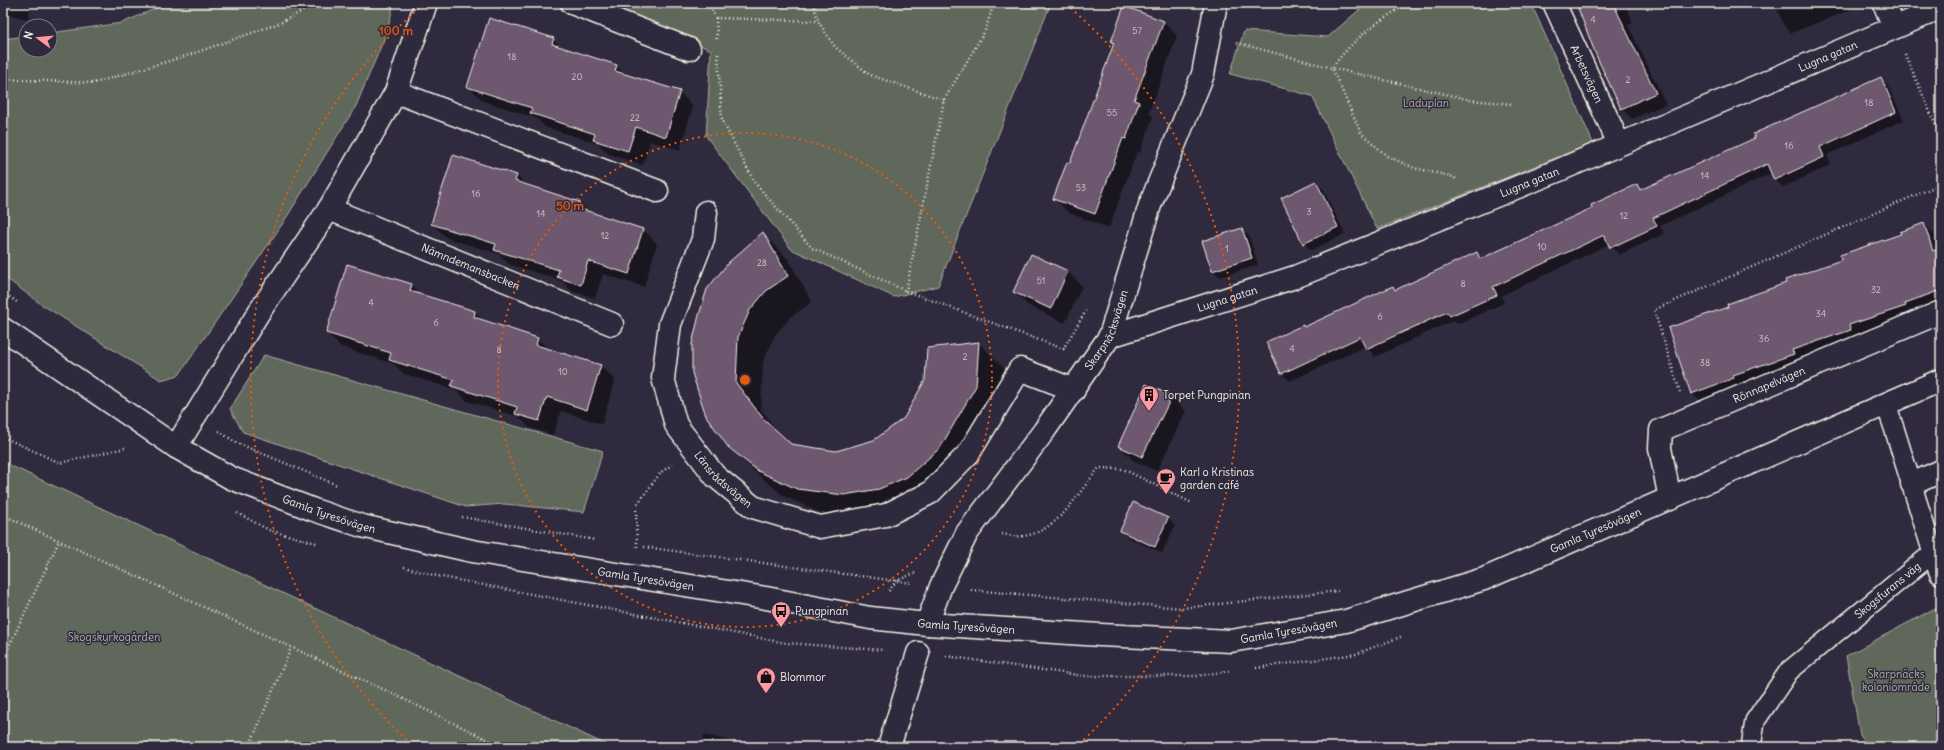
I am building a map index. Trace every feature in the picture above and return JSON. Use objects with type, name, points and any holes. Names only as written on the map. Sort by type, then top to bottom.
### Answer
[{"type":"street","points":[[176,447],[259,312],[329,210],[396,92],[426,3]]},
{"type":"street","points":[[572,3],[688,49]]},
{"type":"street","name":"Skarpnäcksvägen","points":[[927,624],[941,586],[967,533],[1074,390],[1110,336],[1150,205],[1203,74],[1216,3]]},
{"type":"street","name":"Arbetsvägen","points":[[1554,3],[1619,144]]},
{"type":"street","points":[[1884,3],[1894,27]]},
{"type":"street","name":"Lugna gatan","points":[[1110,336],[1295,277],[1480,202],[1941,8]]},
{"type":"street","points":[[396,92],[657,191]]},
{"type":"street","name":"Nämndemansbacken","points":[[329,210],[612,324]]},
{"type":"street","name":"Länsrådsvägen","points":[[706,212],[702,239],[670,324],[663,378],[676,425],[715,476],[753,507],[820,527],[886,515],[930,493],[969,453],[1020,369],[1074,390]]},
{"type":"street","name":"Rönnapelvägen","points":[[1670,499],[1660,448],[1661,430],[1941,312]]},
{"type":"street","name":"Gamla Tyresövägen","points":[[3,329],[176,447],[231,478],[314,510],[362,526],[472,551],[766,598],[870,618],[927,624],[1100,635],[1231,641],[1346,621],[1484,579],[1941,380]]},
{"type":"street","points":[[1912,484],[1941,471]]},
{"type":"street","points":[[1933,553],[1941,573]]},
{"type":"street","points":[[888,747],[918,653]]},
{"type":"lane","points":[[1886,405],[1933,553]]},
{"type":"lane","name":"Skogsfurans väg","points":[[1751,747],[1754,720],[1789,671],[1933,553]]},
{"type":"path","points":[[3,79],[94,83],[186,56],[280,23],[317,3]]},
{"type":"path","points":[[708,3],[716,18],[718,42]]},
{"type":"path","points":[[813,3],[818,21],[836,47],[870,75],[944,100]]},
{"type":"path","points":[[906,291],[944,100],[985,31],[994,3]]},
{"type":"path","points":[[1332,68],[1344,52],[1365,32],[1410,3]]},
{"type":"path","points":[[716,18],[818,21]]},
{"type":"path","points":[[1894,27],[1941,138]]},
{"type":"path","points":[[1233,42],[1332,68],[1471,100],[1512,104]]},
{"type":"path","points":[[718,49],[722,120],[755,182],[812,248],[906,291],[1063,349]]},
{"type":"path","points":[[1332,68],[1361,133],[1387,156],[1414,168],[1454,177],[1480,202]]},
{"type":"path","points":[[1689,419],[1654,310],[1941,184]]},
{"type":"path","points":[[3,437],[60,463],[125,448]]},
{"type":"path","points":[[637,546],[636,506],[661,472],[695,450]]},
{"type":"path","points":[[1000,534],[1023,536],[1044,529],[1063,515],[1099,468],[1123,469],[1192,503]]},
{"type":"path","points":[[3,515],[503,747]]},
{"type":"path","points":[[3,659],[59,541]]},
{"type":"path","points":[[249,747],[291,648]]},
{"type":"green space","points":[[168,3],[394,3],[387,32],[356,106],[283,223],[179,375],[161,380],[41,304],[3,276],[3,39],[18,37],[18,58],[58,58],[58,32],[122,23]]},
{"type":"green space","points":[[605,3],[1051,3],[938,286],[894,297],[791,249],[706,136],[711,50]]},
{"type":"green space","name":"Laduplan","points":[[1367,3],[1531,3],[1593,143],[1377,229],[1312,96],[1230,74],[1244,31],[1328,37]]},
{"type":"green space","points":[[264,355],[603,451],[584,512],[504,504],[466,507],[243,432],[230,409]]},
{"type":"green space","name":"Skogskyrkogården","points":[[3,462],[611,747],[3,747]]},
{"type":"green space","name":"Skarpnäcks koloniområde","points":[[1941,605],[1941,747],[1868,747],[1860,735],[1846,656]]},
{"type":"building","points":[[1576,3],[1613,3],[1656,93],[1621,109],[1596,55]]},
{"type":"building","points":[[1124,6],[1164,21],[1134,100],[1139,102],[1126,139],[1123,138],[1095,214],[1053,199],[1067,162],[1070,163],[1114,43],[1111,42]]},
{"type":"building","points":[[489,18],[554,38],[552,44],[617,65],[615,71],[680,91],[666,137],[636,127],[628,151],[593,140],[595,134],[530,113],[532,108],[467,87]]},
{"type":"building","points":[[1881,77],[1896,112],[1820,147],[1824,157],[1774,180],[1767,164],[1653,218],[1657,226],[1610,248],[1604,235],[1493,287],[1497,295],[1450,316],[1447,312],[1366,349],[1360,337],[1281,374],[1266,342],[1303,325],[1304,327],[1393,286],[1395,290],[1477,252],[1480,259],[1592,208],[1591,205],[1637,184],[1640,190],[1755,138],[1753,134]]},
{"type":"building","points":[[453,155],[517,175],[515,181],[580,202],[578,208],[643,229],[629,274],[588,261],[581,285],[557,277],[559,270],[494,250],[496,244],[431,224]]},
{"type":"building","points":[[1316,181],[1338,227],[1303,244],[1281,198]]},
{"type":"building","points":[[1924,223],[1933,251],[1941,248],[1941,290],[1905,303],[1906,306],[1849,325],[1851,330],[1792,350],[1794,354],[1733,375],[1734,378],[1691,394],[1668,328],[1728,307],[1727,304],[1786,283],[1785,280],[1841,260],[1840,255],[1901,234],[1900,232]]},
{"type":"building","points":[[1242,228],[1252,258],[1212,271],[1202,241]]},
{"type":"building","points":[[763,232],[788,276],[766,291],[750,310],[738,337],[736,383],[762,417],[791,444],[836,451],[874,440],[904,418],[925,380],[927,348],[979,342],[976,386],[940,448],[907,477],[879,489],[844,495],[797,489],[758,471],[728,447],[706,416],[692,373],[692,344],[707,289],[729,262]]},
{"type":"building","points":[[1031,254],[1068,271],[1051,309],[1013,292]]},
{"type":"building","points":[[347,264],[412,284],[410,291],[475,311],[474,317],[538,338],[536,345],[601,365],[587,410],[547,397],[539,421],[515,414],[517,407],[451,386],[454,380],[389,360],[391,353],[326,333]]},
{"type":"building","name":"Torpet Pungpinan","points":[[1146,384],[1172,396],[1142,457],[1118,446]]},
{"type":"building","points":[[1133,502],[1168,518],[1155,547],[1120,531]]},
{"type":"place","name":"Torpet Pungpinan","points":[[1149,412]]},
{"type":"place","name":"Karl o Kristinas garden café","points":[[1166,495]]},
{"type":"place","name":"Pungpinan","points":[[781,628]]},
{"type":"place","name":"Blommor","points":[[766,694]]}]
